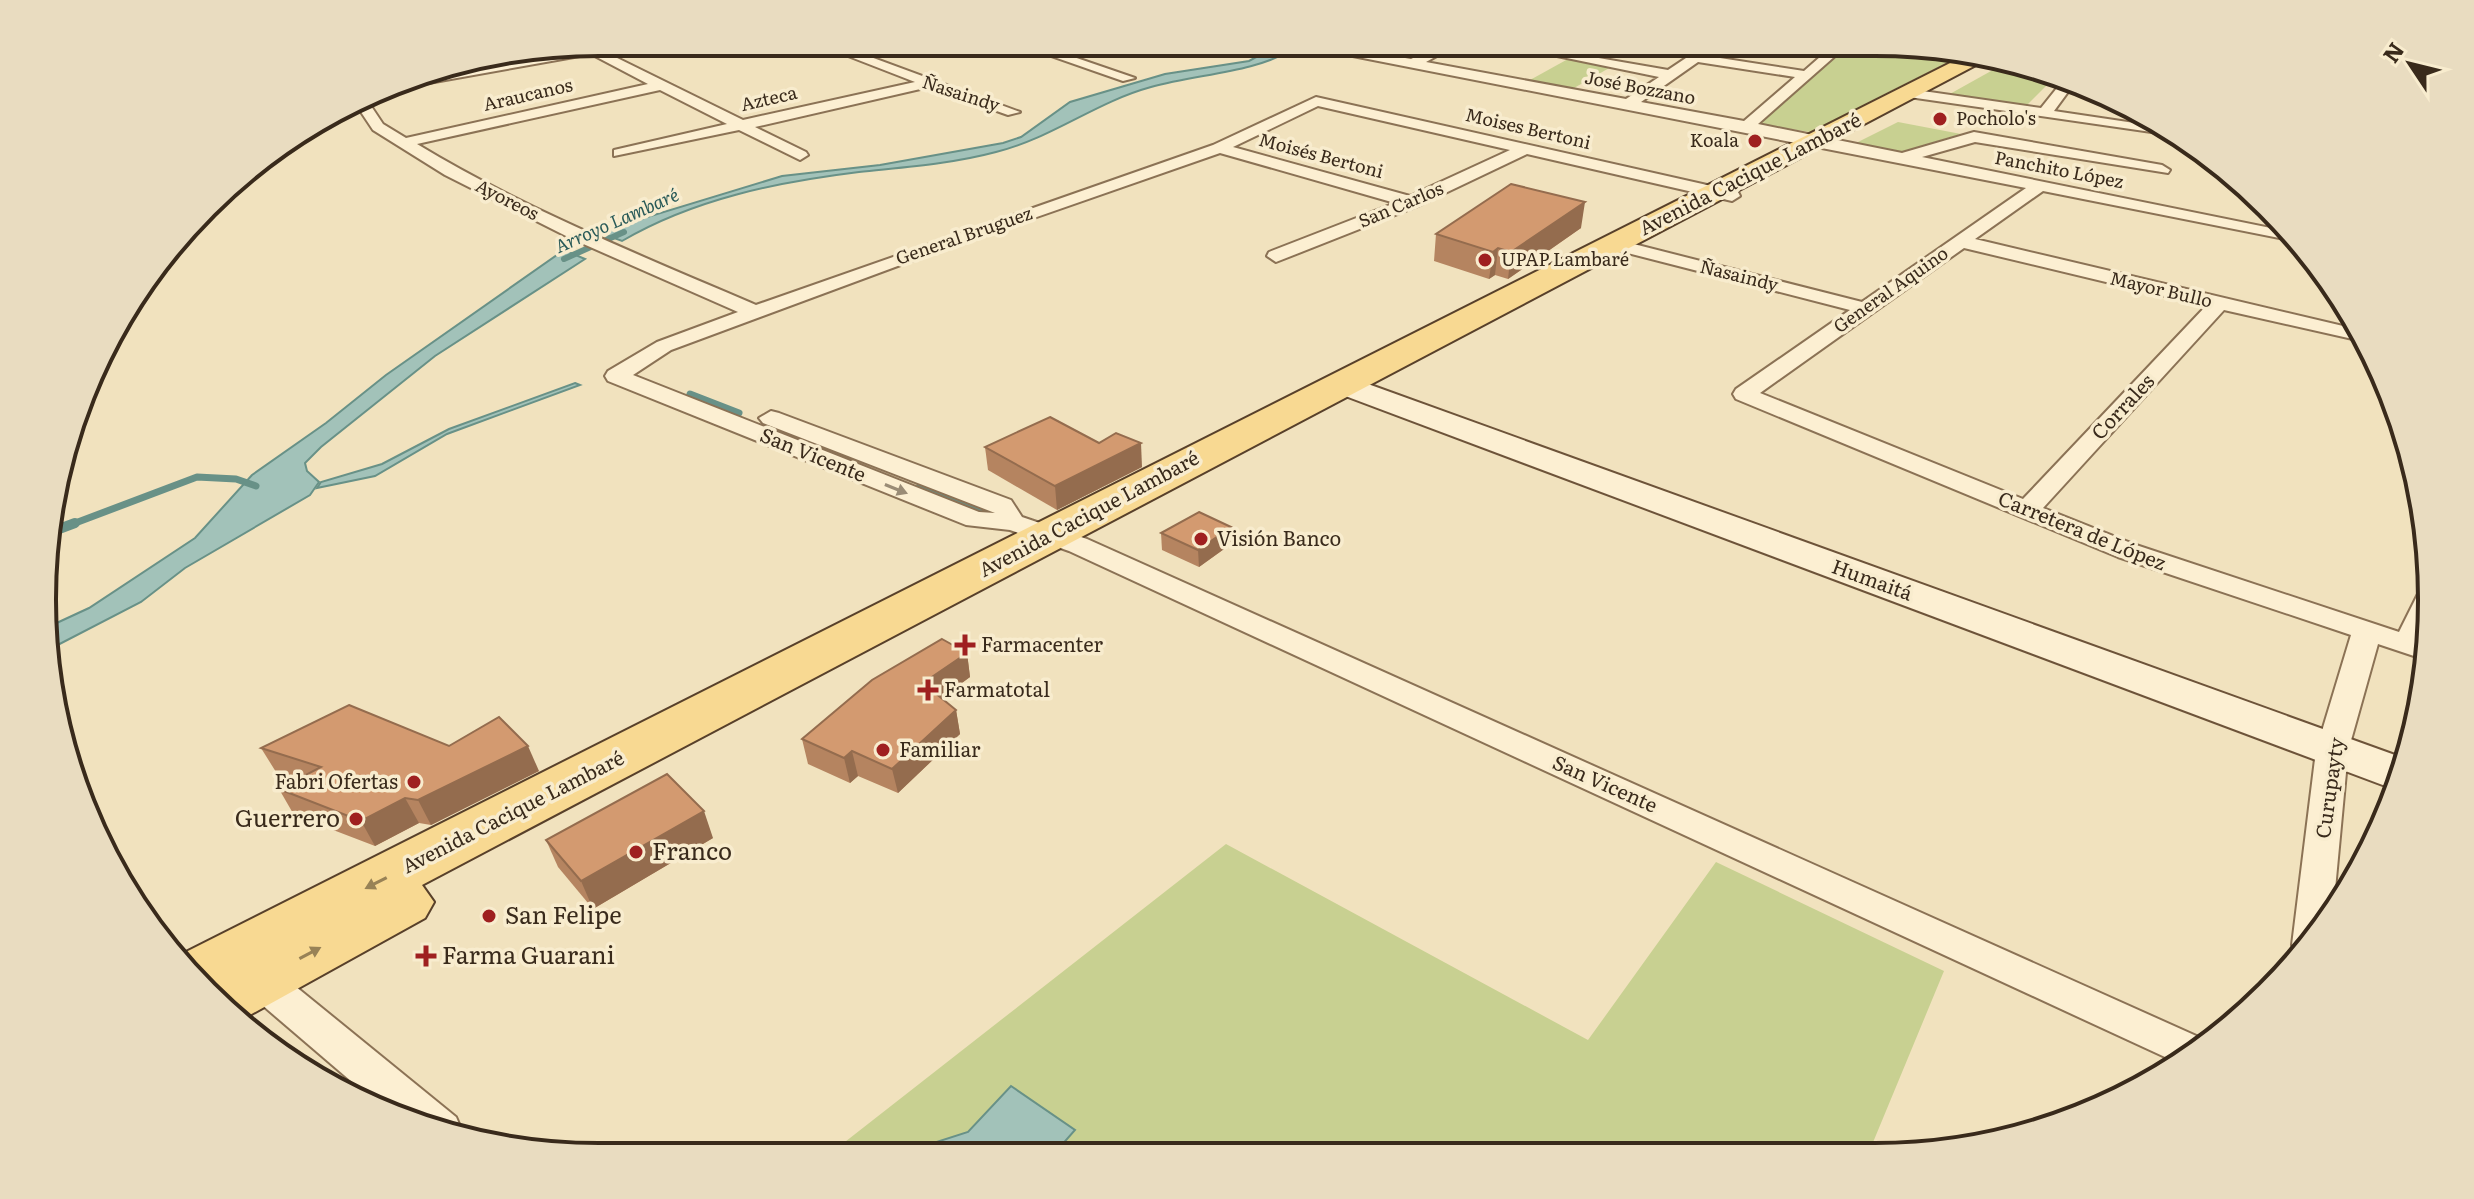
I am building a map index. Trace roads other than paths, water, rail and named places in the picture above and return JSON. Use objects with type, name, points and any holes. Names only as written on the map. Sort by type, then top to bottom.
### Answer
[{"type":"main road","name":"Avenida Cacique Lambaré","points":[[228,972],[1047,534],[1353,388],[1917,93],[1966,64]]},
{"type":"main road","name":"Avenida Cacique Lambaré","points":[[1917,93],[1977,65]]},
{"type":"street","points":[[603,56],[800,155]]},
{"type":"street","name":"Ñasaindy","points":[[855,56],[1013,112]]},
{"type":"street","points":[[1060,56],[1128,78]]},
{"type":"street","name":"José Bozzano","points":[[1376,56],[1822,143]]},
{"type":"street","points":[[1413,63],[1427,56]]},
{"type":"street","points":[[1517,82],[1565,56]]},
{"type":"street","points":[[1628,104],[1698,56]]},
{"type":"street","points":[[1747,126],[1828,56]]},
{"type":"street","points":[[1695,58],[1806,75]]},
{"type":"street","points":[[1553,63],[1672,75]]},
{"type":"street","points":[[477,70],[509,64]]},
{"type":"street","name":"Azteca","points":[[620,153],[927,83]]},
{"type":"street","name":"Araucanos","points":[[402,143],[662,85]]},
{"type":"street","points":[[2045,113],[2063,90]]},
{"type":"street","points":[[1917,93],[2045,113],[2166,162]]},
{"type":"street","name":"General Bruguez","points":[[622,371],[664,346],[1219,148],[1316,101]]},
{"type":"street","name":"Moises Bertoni","points":[[1316,101],[1724,194]]},
{"type":"street","name":"Ayoreos","points":[[366,109],[378,127],[402,143],[578,235],[756,312]]},
{"type":"street","points":[[1897,159],[1974,137],[2166,162]]},
{"type":"street","name":"Panchito López","points":[[1822,143],[2038,187],[2166,162],[2263,219]]},
{"type":"street","name":"Moisés Bertoni","points":[[1219,148],[1412,202]]},
{"type":"street","name":"San Carlos","points":[[1276,256],[1412,202],[1524,149]]},
{"type":"street","name":"General Aquino","points":[[1744,394],[2038,187]]},
{"type":"street","name":"Mayor Bullo","points":[[1959,241],[2348,334]]},
{"type":"street","name":"Ñasaindy","points":[[1623,247],[1864,308]]},
{"type":"street","name":"Corrales","points":[[2027,510],[2219,304]]},
{"type":"street","name":"San Vicente","points":[[622,371],[975,520],[1047,534],[2183,1046]]},
{"type":"street","name":"Humaitá","points":[[1353,388],[2390,771]]},
{"type":"street","name":"Carretera de López","points":[[1744,394],[2127,551],[2366,634],[2416,648]]},
{"type":"street","name":"Curupayty","points":[[2314,919],[2332,751],[2366,634]]},
{"type":"street","points":[[228,972],[412,1109]]},
{"type":"water","points":[[1258,56],[1281,56],[1244,68],[1151,87],[1111,102],[1036,138],[996,152],[945,162],[828,176],[737,194],[678,214],[622,241],[598,232],[782,176],[880,165],[1003,143],[1021,137],[1070,102],[1165,74],[1249,61]]},
{"type":"water","points":[[564,250],[585,259],[435,356],[321,447],[305,463],[307,471],[319,482],[310,495],[185,568],[141,602],[58,645],[57,623],[89,608],[195,538],[252,475],[326,423],[386,375]]},
{"type":"water","points":[[575,383],[580,385],[447,434],[375,476],[317,488],[321,482],[382,464],[449,429]]},
{"type":"water","points":[[1011,1086],[1075,1130],[1064,1143],[934,1143],[968,1132]]},
{"type":"waterway","name":"Arroyo Lambaré","points":[[564,259],[624,232]]},
{"type":"waterway","points":[[690,394],[739,413]]},
{"type":"waterway","points":[[70,525],[197,477],[236,479],[256,486]]},
{"type":"waterway","points":[[920,485],[987,512]]},
{"type":"waterway","points":[[61,528],[75,523]]},
{"type":"place","name":"Pocholo's","points":[[1940,119]]},
{"type":"place","name":"Koala","points":[[1755,141]]},
{"type":"place","name":"UPAP Lambaré","points":[[1485,260]]},
{"type":"place","name":"Visión Banco","points":[[1201,539]]},
{"type":"place","name":"Farmacenter","points":[[965,645]]},
{"type":"place","name":"Farmatotal","points":[[928,690]]},
{"type":"place","name":"Familiar","points":[[883,750]]},
{"type":"place","name":"Fabri Ofertas","points":[[414,782]]},
{"type":"place","name":"Guerrero","points":[[356,819]]},
{"type":"place","name":"Franco","points":[[636,852]]},
{"type":"place","name":"San Felipe","points":[[489,916]]},
{"type":"place","name":"Farma Guarani","points":[[426,956]]}]
